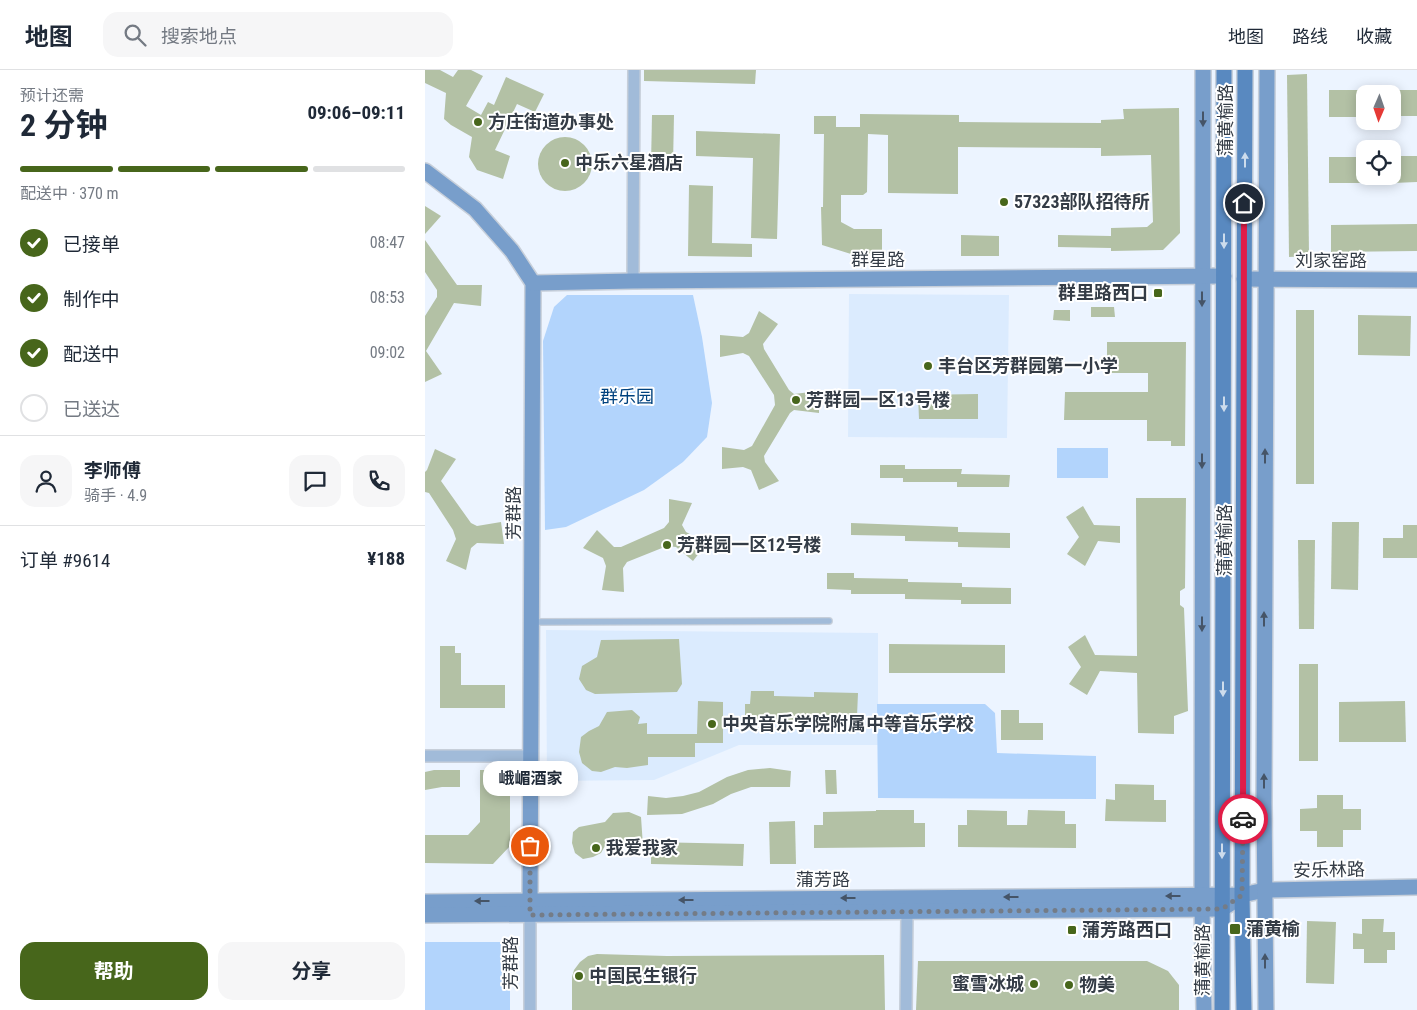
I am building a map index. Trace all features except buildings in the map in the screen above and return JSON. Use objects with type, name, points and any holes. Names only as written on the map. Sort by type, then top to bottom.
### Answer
[{"type":"main road","name":"蒲黄榆路","points":[[1222,1010],[1224,70]]},
{"type":"main road","name":"蒲黄榆路","points":[[1244,1010],[1242,895],[1245,70]]},
{"type":"street","points":[[633,281],[634,70]]},
{"type":"street","points":[[1203,70],[1202,902],[1204,1010]]},
{"type":"street","points":[[1266,1010],[1264,714],[1267,70]]},
{"type":"street","points":[[425,170],[475,209],[512,251],[533,283]]},
{"type":"street","name":"群星路","points":[[533,283],[1224,276]]},
{"type":"street","name":"刘家窑路","points":[[1244,278],[1417,280]]},
{"type":"street","name":"芳群路","points":[[530,1010],[533,283]]},
{"type":"street","points":[[425,756],[530,756]]},
{"type":"street","name":"安乐林路","points":[[1222,902],[1265,890],[1417,887]]},
{"type":"street","name":"蒲芳路","points":[[425,902],[530,908],[907,912],[1202,902]]},
{"type":"street","name":"蒲芳路","points":[[425,915],[530,908],[1222,902]]},
{"type":"street","points":[[906,1010],[907,912]]},
{"type":"lane","points":[[533,622],[829,621]]},
{"type":"shaded area","name":"丰台区芳群园第一小学","points":[[849,294],[1009,295],[1007,438],[848,437]]},
{"type":"shaded area","name":"中央音乐学院附属中等音乐学校","points":[[546,630],[878,633],[878,745],[739,745],[654,780],[547,781]]},
{"type":"green space","name":"群乐园","points":[[567,295],[693,295],[702,337],[712,403],[707,437],[683,462],[644,490],[566,527],[545,530],[543,341],[554,307]]},
{"type":"green space","points":[[1057,448],[1108,448],[1108,478],[1057,478]]},
{"type":"green space","points":[[877,704],[985,704],[995,713],[997,753],[1096,756],[1096,799],[878,798]]},
{"type":"green space","points":[[425,942],[510,942],[510,1010],[425,1010]]},
{"type":"way so far","points":[[530,846],[530,915],[1222,909],[1242,895],[1243,819]]},
{"type":"place","name":"方庄街道办事处","points":[[478,122]]},
{"type":"place","name":"中乐六星酒店","points":[[565,163]]},
{"type":"place","name":"57323部队招待所","points":[[1004,202]]},
{"type":"place","name":"群里路西口","points":[[1158,293]]},
{"type":"place","name":"丰台区芳群园第一小学","points":[[928,366]]},
{"type":"place","name":"芳群园一区13号楼","points":[[796,400]]},
{"type":"place","name":"芳群园一区12号楼","points":[[667,545]]},
{"type":"place","name":"中央音乐学院附属中等音乐学校","points":[[712,724]]},
{"type":"place","name":"峨嵋酒家","points":[[530,846]]},
{"type":"place","name":"我爱我家","points":[[596,848]]},
{"type":"place","name":"蒲黄榆","points":[[1235,929]]},
{"type":"place","name":"蒲芳路西口","points":[[1072,930]]},
{"type":"place","name":"中国民生银行","points":[[579,976]]},
{"type":"place","name":"蜜雪冰城","points":[[1034,984]]},
{"type":"place","name":"物美","points":[[1069,985]]},
{"type":"route","points":[[1243,819],[1244,203]]}]
